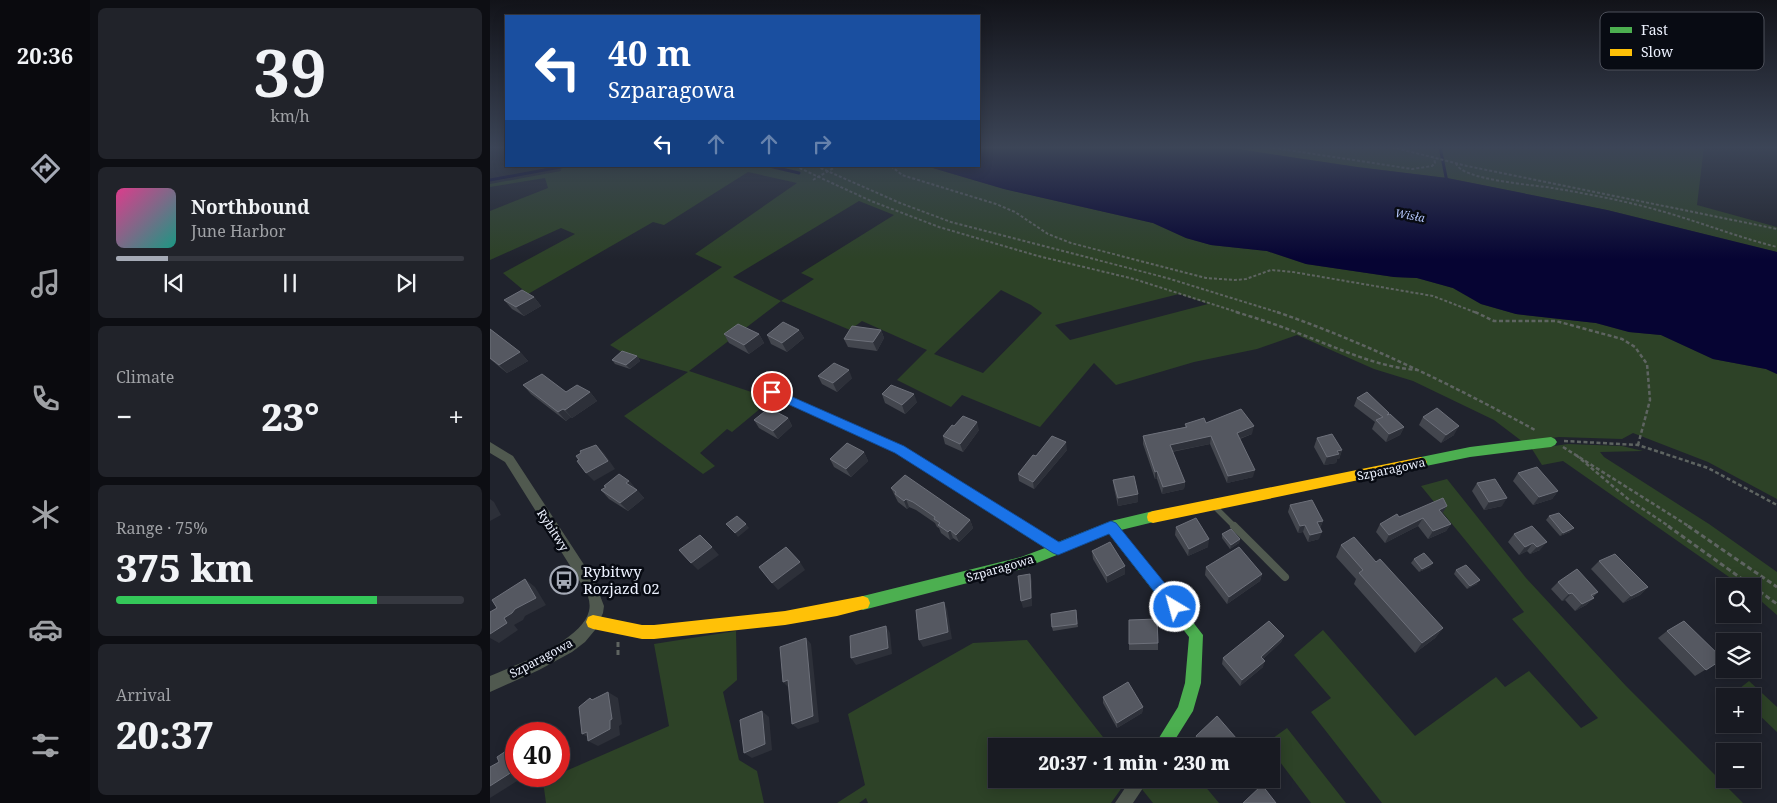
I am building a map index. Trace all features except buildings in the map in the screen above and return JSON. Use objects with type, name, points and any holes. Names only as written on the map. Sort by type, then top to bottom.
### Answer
[{"type":"street","points":[[772,392],[900,450],[1058,549]]},
{"type":"street","name":"Szparagowa","points":[[490,684],[559,652],[580,636],[593,622],[642,632],[756,623],[834,610],[1022,563],[1111,527],[1212,503],[1470,452],[1557,443]]},
{"type":"street","name":"Rybitwy","points":[[490,447],[509,460],[589,584],[597,604],[593,622]]},
{"type":"street","points":[[1111,527],[1196,635],[1193,683],[1185,711],[1167,738]]},
{"type":"street","points":[[1123,803],[1134,788]]},
{"type":"lane","points":[[1212,503],[1285,577]]},
{"type":"path","points":[[835,184],[871,201],[939,227],[1038,256],[1134,279],[1277,325],[1367,360],[1418,371]]},
{"type":"path","points":[[856,184],[894,201],[952,222],[1019,241],[1156,275],[1271,310],[1359,344],[1418,371],[1541,434]]},
{"type":"path","points":[[930,184],[973,196],[1003,207],[1059,240],[1206,278],[1246,280],[1271,270],[1293,272],[1433,296],[1464,307],[1494,321],[1556,321],[1622,339],[1634,346],[1647,364],[1650,400],[1638,446]]},
{"type":"path","points":[[1528,184],[1554,188],[1660,211],[1745,239],[1777,247]]},
{"type":"path","points":[[1560,184],[1777,229]]},
{"type":"path","points":[[1557,443],[1625,443],[1638,446],[1708,468],[1777,505]]},
{"type":"path","points":[[1557,443],[1671,514],[1777,587]]},
{"type":"path","points":[[1568,447],[1628,500],[1707,553],[1777,604]]},
{"type":"path","points":[[618,655],[617,642],[620,639]]},
{"type":"green space","points":[[490,184],[505,184],[490,187]]},
{"type":"green space","points":[[547,184],[728,184],[664,225],[653,222],[528,294],[503,273],[575,234],[561,228],[490,260],[490,211],[548,188]]},
{"type":"green space","points":[[795,184],[989,184],[1153,223],[1186,238],[1211,245],[1267,251],[1306,264],[1394,277],[1417,278],[1453,288],[1481,304],[1516,314],[1596,323],[1629,332],[1661,335],[1713,359],[1766,369],[1777,374],[1777,499],[1708,462],[1633,433],[1622,439],[1559,437],[1523,442],[1494,420],[1413,381],[1374,369],[1297,335],[1257,349],[1194,362],[1116,385],[1094,363],[1040,427],[962,395],[951,407],[897,380],[927,350],[862,321],[850,330],[781,301],[689,371],[772,399],[732,432],[727,429],[700,453],[715,466],[703,474],[624,416],[688,372],[625,354],[610,345],[722,267],[695,254]],"holes":[[[859,201],[894,215],[801,273],[814,279],[781,301],[733,277]],[[1001,290],[1031,305],[1042,313],[983,373],[934,354]],[[1179,294],[1208,304],[1070,340],[1055,325]]]},
{"type":"green space","points":[[1479,184],[1699,184],[1697,205],[1777,227],[1777,252],[1607,210]]},
{"type":"green space","points":[[1568,444],[1622,446],[1643,451],[1600,452],[1604,457],[1709,524],[1777,572],[1777,615],[1761,601],[1761,578],[1731,578],[1563,461],[1542,465],[1532,449]]},
{"type":"green space","points":[[1447,479],[1526,578],[1626,686],[1716,776],[1716,788],[1728,788],[1743,803],[1382,803],[1311,712],[1331,698],[1294,655],[1323,630],[1415,736],[1496,677],[1505,687],[1529,671],[1581,728],[1598,718],[1512,619],[1524,612],[1421,486]]},
{"type":"green space","points":[[736,631],[737,680],[723,692],[739,760],[757,771],[764,803],[546,803],[544,787],[570,787],[570,769],[669,726],[654,644]]},
{"type":"green space","points":[[1027,640],[1104,738],[988,738],[988,788],[1122,788],[1111,803],[868,803],[866,798],[859,803],[837,803],[865,785],[848,714],[973,643]]},
{"type":"green space","points":[[1749,681],[1757,688],[1740,688]]},
{"type":"green space","points":[[1761,692],[1777,707],[1777,732],[1761,717]]},
{"type":"green space","points":[[1287,728],[1346,803],[1311,803],[1280,762],[1280,738],[1273,738]]},
{"type":"green space","points":[[1141,788],[1206,788],[1219,803],[1153,803]]},
{"type":"water","name":"Wisła","points":[[989,184],[1479,184],[1607,210],[1777,252],[1777,374],[1766,369],[1713,359],[1661,335],[1629,332],[1596,323],[1516,314],[1481,304],[1453,288],[1417,278],[1394,277],[1306,264],[1267,251],[1211,245],[1186,238],[1153,223]]},
{"type":"traffic: fast","points":[[772,392],[900,450],[1058,549]]},
{"type":"traffic: fast","points":[[1421,462],[1470,452],[1551,442]]},
{"type":"traffic: fast","points":[[863,603],[1022,563],[1111,527],[1153,517]]},
{"type":"traffic: fast","points":[[1111,527],[1196,635],[1193,683],[1185,711],[1167,738]]},
{"type":"traffic: slow","points":[[1153,517],[1421,462]]},
{"type":"traffic: slow","points":[[593,622],[642,632],[654,632],[785,618],[863,603]]},
{"type":"place","name":"Rybitwy Rozjazd 02","points":[[564,580]]},
{"type":"route","points":[[772,392],[900,450],[1058,549],[1111,527],[1175,607]]}]
